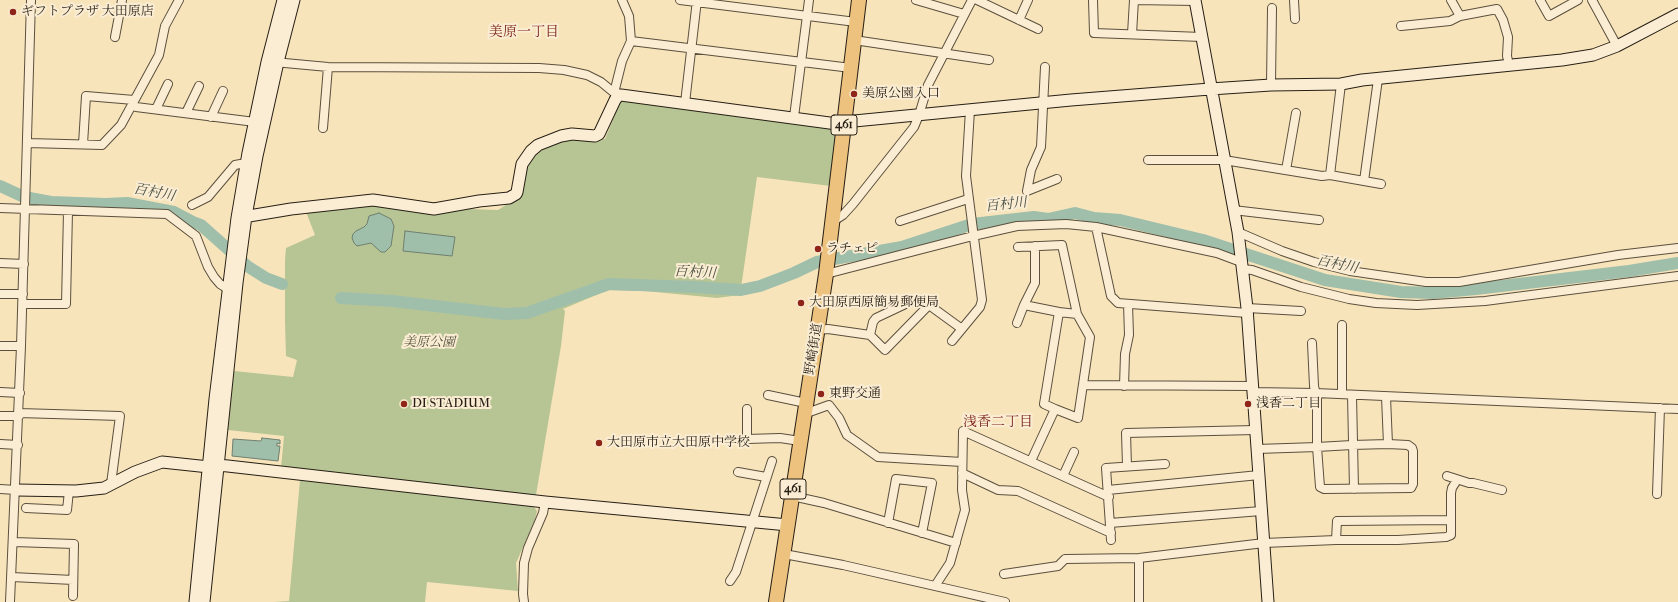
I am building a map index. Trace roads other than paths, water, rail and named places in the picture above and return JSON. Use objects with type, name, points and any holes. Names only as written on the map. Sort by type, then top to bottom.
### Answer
[{"type":"highway","name":"野崎街道","points":[[776,602],[827,270],[859,0]]},
{"type":"street","points":[[10,602],[20,393],[31,0]]},
{"type":"street","points":[[115,37],[122,0]]},
{"type":"street","points":[[28,143],[102,145],[121,125],[135,103],[159,55],[166,26],[180,0]]},
{"type":"street","points":[[242,217],[257,156],[283,0]]},
{"type":"street","points":[[195,602],[214,466],[235,266],[242,217],[246,163],[255,122],[272,62],[294,0]]},
{"type":"street","points":[[242,217],[291,209],[373,200],[434,209],[479,201],[509,198],[513,196],[517,192],[522,164],[531,151],[538,145],[561,136],[572,134],[595,136],[599,134],[618,96],[615,89],[622,61],[631,41],[629,16],[622,0]]},
{"type":"street","points":[[680,0],[741,4],[807,16],[856,22]]},
{"type":"street","points":[[794,117],[808,0]]},
{"type":"street","points":[[916,0],[964,14]]},
{"type":"street","points":[[832,222],[843,215],[908,136],[919,115],[928,85],[972,0]]},
{"type":"street","points":[[977,0],[1038,29]]},
{"type":"street","points":[[1020,20],[1028,0]]},
{"type":"street","points":[[1093,0],[1094,33],[1202,37]]},
{"type":"street","points":[[1132,34],[1134,0],[1195,1],[1238,236],[1247,311],[1268,602]]},
{"type":"street","points":[[1294,0],[1295,19]]},
{"type":"street","points":[[1451,0],[1460,16]]},
{"type":"street","points":[[1540,0],[1549,16],[1578,0]]},
{"type":"street","points":[[1592,0],[1617,46]]},
{"type":"street","points":[[685,103],[697,1]]},
{"type":"street","points":[[1271,85],[1272,8]]},
{"type":"street","points":[[1401,26],[1450,21],[1460,16],[1497,9],[1503,20],[1508,37],[1507,56],[1509,65]]},
{"type":"street","points":[[272,62],[328,67],[539,68],[564,70],[587,75],[601,82],[618,96],[621,95],[685,103],[837,124],[844,122],[1043,103],[1210,89],[1271,85],[1341,84],[1562,60],[1593,55],[1617,46],[1678,14]]},
{"type":"street","points":[[854,40],[989,60]]},
{"type":"street","points":[[631,41],[851,68]]},
{"type":"street","points":[[323,128],[328,67]]},
{"type":"street","points":[[1045,67],[1041,147],[1031,170],[1027,191],[1057,180]]},
{"type":"street","points":[[1364,181],[1378,79]]},
{"type":"street","points":[[156,109],[168,84]]},
{"type":"street","points":[[1330,175],[1341,84]]},
{"type":"street","points":[[186,113],[199,86]]},
{"type":"street","points":[[211,117],[223,91]]},
{"type":"street","points":[[83,144],[86,96],[135,103],[156,109],[255,122]]},
{"type":"street","points":[[952,341],[980,307],[982,300],[966,176],[970,110]]},
{"type":"street","points":[[1286,170],[1296,113]]},
{"type":"street","points":[[1148,160],[1224,160],[1381,184]]},
{"type":"street","points":[[192,205],[208,197],[235,165],[246,163]]},
{"type":"street","points":[[900,220],[968,198]]},
{"type":"street","points":[[0,208],[26,206],[68,211],[166,214],[196,236],[211,272],[220,284],[228,289]]},
{"type":"street","points":[[1233,210],[1318,220]]},
{"type":"street","points":[[23,304],[66,304],[68,211]]},
{"type":"street","points":[[827,270],[892,258],[973,235],[1017,226],[1066,224],[1096,227],[1217,252],[1241,262],[1252,270],[1301,287],[1349,299],[1376,303],[1418,306],[1485,301],[1678,276]]},
{"type":"street","points":[[1096,227],[1111,296],[1118,303],[1247,311],[1301,311]]},
{"type":"street","points":[[1238,236],[1314,262],[1350,270],[1426,282],[1459,282],[1618,255],[1678,248]]},
{"type":"street","points":[[1018,247],[1062,244],[1076,314],[1090,337],[1078,418],[1044,404],[1059,312]]},
{"type":"street","points":[[1017,323],[1035,283],[1035,246]]},
{"type":"street","points":[[0,263],[24,264]]},
{"type":"street","points":[[204,602],[228,289],[235,266]]},
{"type":"street","points":[[0,294],[23,294]]},
{"type":"street","points":[[870,336],[873,322],[876,318],[912,301],[922,301],[962,329]]},
{"type":"street","points":[[1124,386],[1125,354],[1128,335],[1128,304]]},
{"type":"street","points":[[817,330],[828,329],[870,336],[885,350],[929,305]]},
{"type":"street","points":[[1024,305],[1076,314]]},
{"type":"street","points":[[1342,325],[1342,394]]},
{"type":"street","points":[[1257,448],[1317,447],[1388,444],[1408,445],[1412,448],[1413,484],[1411,488],[1324,489],[1320,487],[1317,447],[1316,393],[1312,343]]},
{"type":"street","points":[[0,346],[21,346]]},
{"type":"street","points":[[1083,385],[1252,389],[1352,395],[1617,405],[1678,409]]},
{"type":"street","points":[[0,392],[20,393]]},
{"type":"street","points":[[768,395],[805,409],[828,405],[839,418],[847,435],[878,457],[962,462]]},
{"type":"street","points":[[1352,395],[1354,489]]},
{"type":"street","points":[[1386,396],[1388,444]]},
{"type":"street","points":[[1657,494],[1660,408]]},
{"type":"street","points":[[747,409],[743,440],[780,438],[800,442]]},
{"type":"street","points":[[1031,461],[1055,409]]},
{"type":"street","points":[[0,416],[19,414],[120,416],[111,484]]},
{"type":"street","points":[[1127,466],[1126,433],[1255,430]]},
{"type":"street","points":[[935,586],[950,563],[965,510],[962,490],[963,431],[1063,476],[1109,494],[1258,475]]},
{"type":"street","points":[[0,444],[18,445]]},
{"type":"street","points":[[1063,476],[1074,452]]},
{"type":"street","points":[[730,582],[736,572],[772,461]]},
{"type":"street","points":[[0,489],[69,491],[104,488],[135,472],[162,462],[214,466],[545,502],[788,525]]},
{"type":"street","points":[[962,473],[998,490],[1018,491],[1111,536],[1106,468],[1164,464]]},
{"type":"street","points":[[738,472],[766,477]]},
{"type":"street","points":[[1447,476],[1457,480],[1502,490]]},
{"type":"street","points":[[888,523],[896,479],[932,483],[922,533]]},
{"type":"street","points":[[1004,574],[1058,566],[1065,560],[1138,558],[1264,543],[1336,540],[1398,540],[1446,537],[1451,535],[1451,492],[1457,480]]},
{"type":"street","points":[[26,508],[67,510],[69,491]]},
{"type":"street","points":[[792,496],[824,503],[956,543]]},
{"type":"street","points":[[524,602],[524,563],[528,548],[543,513],[545,502]]},
{"type":"street","points":[[1110,523],[1261,511]]},
{"type":"street","points":[[1336,540],[1337,521],[1451,520]]},
{"type":"street","points":[[14,542],[74,544],[73,596]]},
{"type":"street","points":[[784,554],[1005,602]]},
{"type":"street","points":[[1138,558],[1139,602]]},
{"type":"street","points":[[12,577],[73,580]]},
{"type":"waterway","name":"百村川","points":[[0,186],[24,197],[51,202],[105,204],[127,203],[174,212],[201,225],[247,266],[266,278],[282,284]]},
{"type":"waterway","name":"百村川","points":[[341,298],[392,301],[504,314],[527,313],[609,284],[741,290],[760,286],[794,273],[817,262],[902,247],[972,224],[1034,217],[1048,219],[1075,213],[1094,218],[1120,220],[1203,240],[1325,280],[1401,292],[1433,293],[1476,289],[1629,271],[1678,263]]},
{"type":"place","name":"ギフトプラザ 大田原店","points":[[13,12]]},
{"type":"place","name":"美原公園入口","points":[[854,94]]},
{"type":"place","name":"ラチェピ","points":[[818,249]]},
{"type":"place","name":"大田原西原簡易郵便局","points":[[801,303]]},
{"type":"place","name":"東野交通","points":[[821,394]]},
{"type":"place","name":"DI STADIUM","points":[[404,404]]},
{"type":"place","name":"浅香二丁目","points":[[1248,404]]},
{"type":"place","name":"大田原市立大田原中学校","points":[[599,443]]},
{"type":"district","name":"美原一丁目","points":[[524,33]]},
{"type":"district","name":"浅香二丁目","points":[[998,423]]},
{"type":"park label","name":"美原公園","points":[[429,343]]}]
